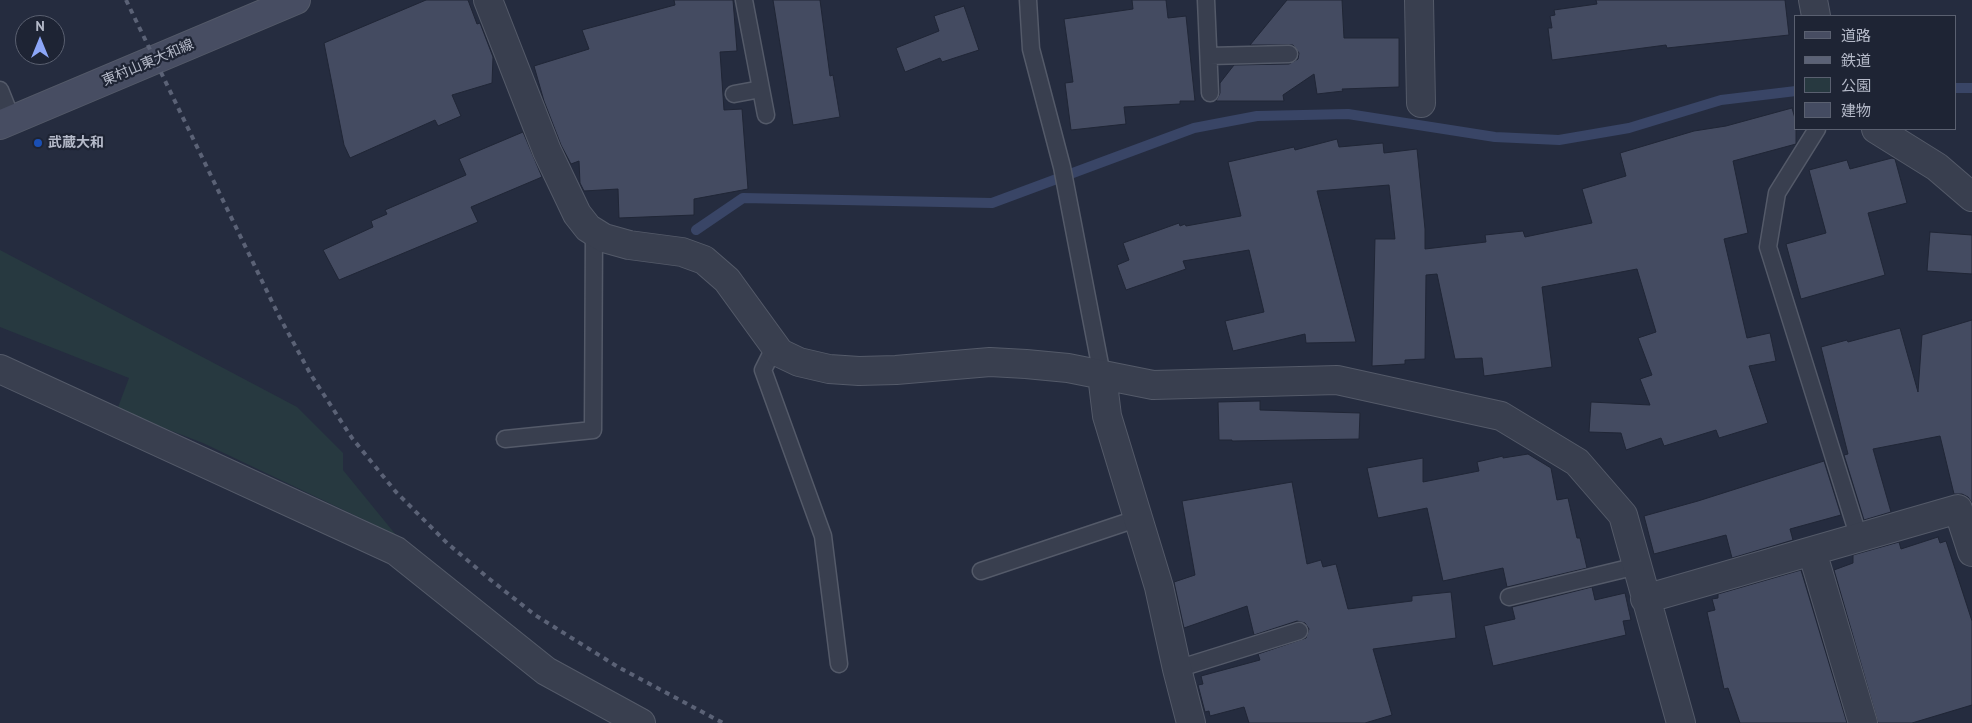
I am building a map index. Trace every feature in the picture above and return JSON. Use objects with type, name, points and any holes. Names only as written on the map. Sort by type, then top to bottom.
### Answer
[{"type":"main road","name":"東村山東大和線","points":[[6,122],[296,0]]},
{"type":"street","points":[[488,0],[547,151],[577,214],[594,232],[604,238],[629,245],[682,252],[704,260],[727,280],[780,353],[799,362],[829,369],[859,371],[896,370],[990,362],[1068,368],[1153,385],[1337,380],[1501,416],[1577,462],[1623,514],[1680,723]]},
{"type":"street","points":[[1419,0],[1421,103]]},
{"type":"street","points":[[1813,0],[1816,15]]},
{"type":"street","points":[[1878,130],[1937,167],[1972,197]]},
{"type":"street","points":[[0,370],[396,551],[546,671],[641,723]]},
{"type":"street","points":[[1102,375],[1108,416],[1159,587],[1177,669],[1192,723]]},
{"type":"street","points":[[1645,599],[1965,507],[1972,552]]},
{"type":"street","points":[[1812,551],[1864,723]]},
{"type":"lane","points":[[744,0],[766,115]]},
{"type":"lane","points":[[1028,0],[1031,49],[1062,166],[1102,375]]},
{"type":"lane","points":[[1206,0],[1210,93]]},
{"type":"lane","points":[[1209,56],[1289,54]]},
{"type":"lane","points":[[734,94],[761,89]]},
{"type":"lane","points":[[0,90],[6,122]]},
{"type":"lane","points":[[1816,130],[1777,193],[1768,247],[1859,538]]},
{"type":"lane","points":[[505,439],[593,430],[594,232]]},
{"type":"lane","points":[[775,346],[764,370],[823,536],[839,664]]},
{"type":"lane","points":[[981,571],[1139,518]]},
{"type":"lane","points":[[1509,597],[1637,566]]},
{"type":"lane","points":[[1177,669],[1299,631]]},
{"type":"green space","points":[[0,250],[297,407],[343,453],[343,470],[396,535],[203,443],[117,410],[129,378],[0,327]]},
{"type":"building","points":[[426,0],[468,0],[477,24],[480,23],[493,57],[492,83],[452,95],[461,116],[438,126],[435,120],[350,158],[344,145],[324,43]]},
{"type":"building","points":[[674,0],[733,0],[737,51],[720,52],[724,110],[742,109],[748,189],[694,199],[694,215],[619,218],[618,189],[584,191],[580,183],[579,161],[571,164],[561,145],[544,101],[534,66],[589,49],[582,30],[675,5]]},
{"type":"building","points":[[773,0],[820,0],[830,76],[833,75],[840,117],[793,125]]},
{"type":"building","points":[[1132,0],[1166,0],[1168,18],[1186,16],[1195,101],[1180,101],[1180,104],[1124,107],[1126,124],[1071,130],[1065,83],[1073,82],[1064,19],[1133,9]]},
{"type":"building","points":[[1287,0],[1342,0],[1344,38],[1399,38],[1399,87],[1342,89],[1343,91],[1317,94],[1314,74],[1283,95],[1284,101],[1216,101],[1220,93],[1220,83],[1234,65],[1289,64],[1298,59],[1299,53],[1293,45],[1250,45]]},
{"type":"building","points":[[1596,0],[1785,0],[1789,35],[1667,48],[1666,45],[1552,60],[1548,28],[1552,28],[1550,16],[1555,15],[1554,10],[1597,4]]},
{"type":"building","points":[[964,6],[979,50],[942,62],[940,58],[905,72],[896,48],[939,31],[934,16]]},
{"type":"building","points":[[1792,108],[1794,130],[1796,130],[1796,144],[1733,161],[1748,233],[1724,239],[1747,338],[1770,333],[1776,361],[1749,366],[1768,423],[1719,438],[1716,430],[1664,446],[1661,438],[1626,450],[1621,433],[1589,432],[1591,402],[1650,405],[1640,379],[1652,375],[1638,338],[1656,332],[1637,269],[1542,287],[1552,367],[1484,376],[1482,358],[1455,359],[1437,274],[1426,275],[1425,359],[1405,360],[1405,364],[1372,366],[1375,239],[1395,239],[1389,185],[1317,191],[1356,342],[1306,343],[1305,334],[1233,351],[1225,321],[1264,312],[1249,250],[1183,261],[1186,269],[1126,290],[1117,265],[1129,260],[1123,243],[1179,223],[1180,226],[1185,224],[1186,226],[1241,216],[1228,162],[1294,147],[1295,150],[1337,139],[1339,147],[1383,143],[1384,153],[1417,149],[1425,229],[1425,249],[1486,242],[1485,235],[1523,231],[1525,237],[1592,223],[1582,189],[1626,176],[1620,153],[1694,131],[1726,126]]},
{"type":"building","points":[[523,132],[542,177],[471,207],[478,222],[339,280],[323,250],[373,227],[371,221],[387,214],[385,210],[466,175],[459,159]]},
{"type":"building","points":[[1892,158],[1895,159],[1907,203],[1868,213],[1885,275],[1801,299],[1786,244],[1826,233],[1809,170],[1847,160],[1850,169]]},
{"type":"building","points":[[1930,232],[1972,235],[1972,274],[1927,271]]},
{"type":"building","points":[[1972,320],[1972,503],[1968,497],[1962,494],[1954,494],[1940,436],[1873,449],[1891,512],[1864,520],[1844,455],[1848,454],[1821,347],[1900,328],[1918,392],[1922,335]]},
{"type":"building","points":[[1260,401],[1260,410],[1360,413],[1359,439],[1219,440],[1218,402]]},
{"type":"building","points":[[1528,454],[1551,468],[1557,500],[1568,498],[1577,538],[1580,538],[1587,568],[1507,587],[1503,568],[1443,581],[1427,508],[1378,518],[1367,468],[1423,458],[1423,482],[1479,471],[1477,462],[1503,456],[1503,458]]},
{"type":"building","points":[[1824,461],[1841,515],[1790,529],[1793,540],[1732,558],[1726,535],[1654,554],[1644,516]]},
{"type":"building","points":[[1292,482],[1307,564],[1321,560],[1323,567],[1336,564],[1348,609],[1412,601],[1412,596],[1451,592],[1456,638],[1373,649],[1392,715],[1365,723],[1249,723],[1244,707],[1210,716],[1209,711],[1205,712],[1198,685],[1203,684],[1201,676],[1260,660],[1258,654],[1306,638],[1309,629],[1305,623],[1297,621],[1254,635],[1247,606],[1184,628],[1174,582],[1195,575],[1182,501]]},
{"type":"building","points":[[1938,537],[1940,543],[1946,541],[1972,621],[1972,705],[1912,723],[1878,723],[1834,570],[1853,563],[1853,555],[1899,542],[1901,549]]},
{"type":"building","points":[[1801,570],[1847,723],[1740,723],[1728,688],[1724,689],[1707,612],[1715,610],[1712,599],[1718,598],[1718,594]]},
{"type":"building","points":[[1592,587],[1595,600],[1625,593],[1631,620],[1623,621],[1626,635],[1493,666],[1484,626],[1515,619],[1512,607]]},
{"type":"waterway","points":[[1957,88],[1972,88]]},
{"type":"waterway","points":[[696,230],[743,198],[992,203],[1194,128],[1257,116],[1348,114],[1495,137],[1559,140],[1629,128],[1721,100],[1794,91]]},
{"type":"railway","points":[[126,0],[279,316],[311,375],[352,438],[396,492],[447,543],[535,615],[618,667],[723,723]]},
{"type":"place","name":"武蔵大和","points":[[38,143]]}]
